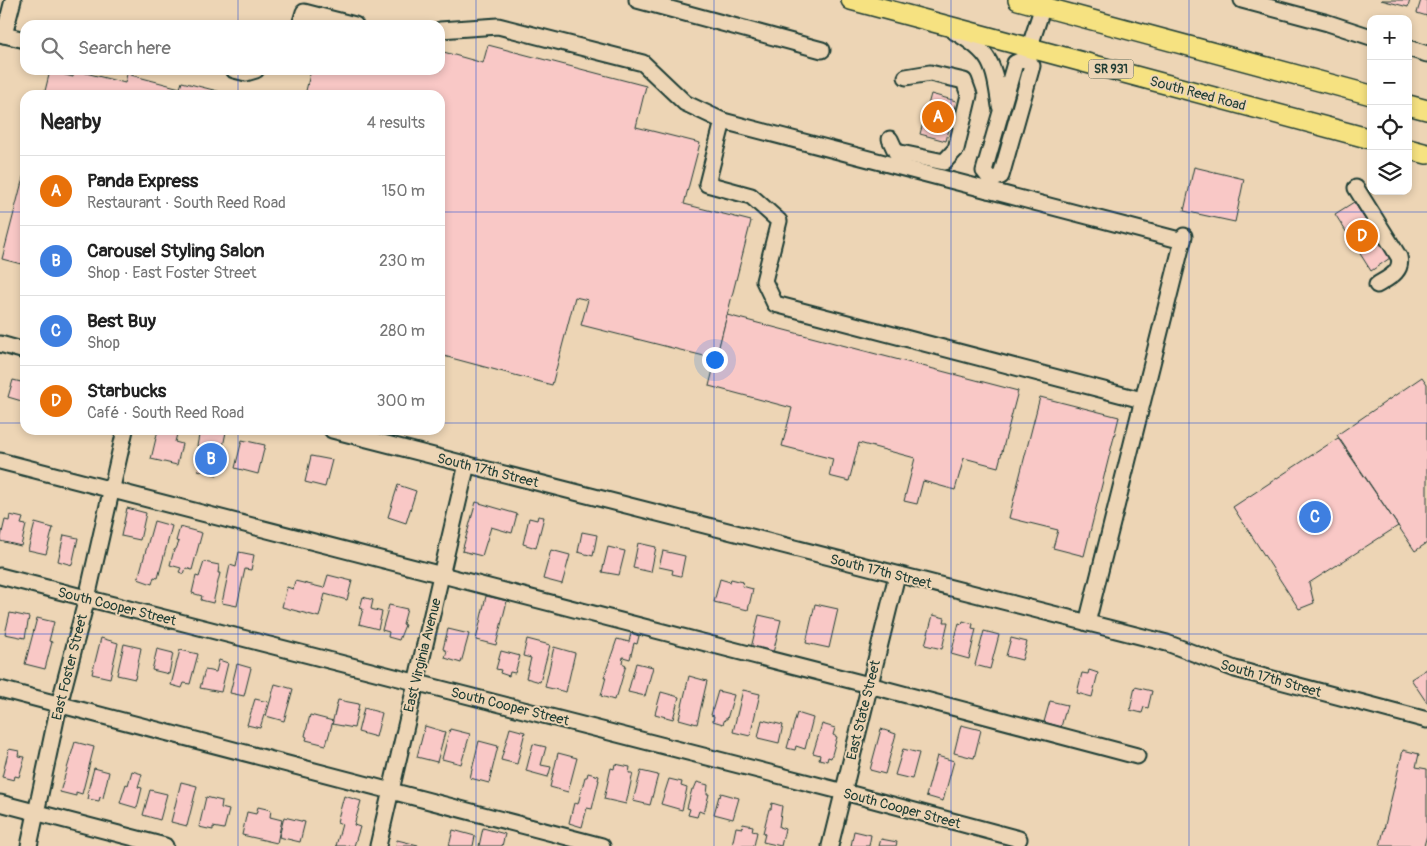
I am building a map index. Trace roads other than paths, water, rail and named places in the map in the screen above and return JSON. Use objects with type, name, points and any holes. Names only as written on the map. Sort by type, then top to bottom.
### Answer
[{"type":"main road","name":"South Reed Road","points":[[852,0],[943,24],[1028,53],[1367,138]]},
{"type":"main road","points":[[1018,0],[1044,3],[1367,94]]},
{"type":"main road","points":[[1412,106],[1427,110]]},
{"type":"main road","points":[[1412,150],[1427,154]]},
{"type":"street","points":[[13,0],[2,34],[20,39]]},
{"type":"street","points":[[637,0],[822,50]]},
{"type":"street","points":[[1242,0],[1367,35]]},
{"type":"street","points":[[989,185],[984,171],[1015,63],[1028,53],[1044,3]]},
{"type":"street","points":[[302,20],[304,12],[335,20]]},
{"type":"street","points":[[943,24],[972,41],[986,55],[994,74],[1001,112]]},
{"type":"street","points":[[445,30],[498,26],[643,62],[685,103],[723,121],[989,185],[1183,238],[1087,623]]},
{"type":"street","points":[[1412,49],[1427,54]]},
{"type":"street","points":[[989,185],[1001,176],[1032,66],[1028,53]]},
{"type":"street","points":[[890,139],[896,152],[944,162],[956,149],[969,95],[964,81],[930,72],[906,77]]},
{"type":"street","points":[[723,121],[706,184],[751,196],[779,221],[764,281],[775,304],[1142,400]]},
{"type":"street","points":[[1356,188],[1398,256],[1400,263],[1397,271],[1377,285]]},
{"type":"street","points":[[0,344],[20,350]]},
{"type":"street","name":"East Foster Street","points":[[29,846],[59,706],[87,598],[125,435]]},
{"type":"street","name":"South 17th Street","points":[[352,435],[1167,643],[1235,669],[1427,720]]},
{"type":"street","points":[[0,461],[1137,756]]},
{"type":"street","name":"East Virginia Avenue","points":[[378,846],[467,464]]},
{"type":"street","name":"East State Street","points":[[830,846],[897,575]]},
{"type":"street","name":"South Cooper Street","points":[[0,576],[844,792],[1019,839]]},
{"type":"street","points":[[0,690],[602,846]]},
{"type":"street","points":[[0,803],[165,846]]},
{"type":"place","name":"Panda Express","points":[[938,117]]},
{"type":"place","name":"Starbucks","points":[[1362,236]]},
{"type":"place","name":"Carousel Styling Salon","points":[[211,459]]},
{"type":"place","name":"Best Buy","points":[[1315,517]]}]
